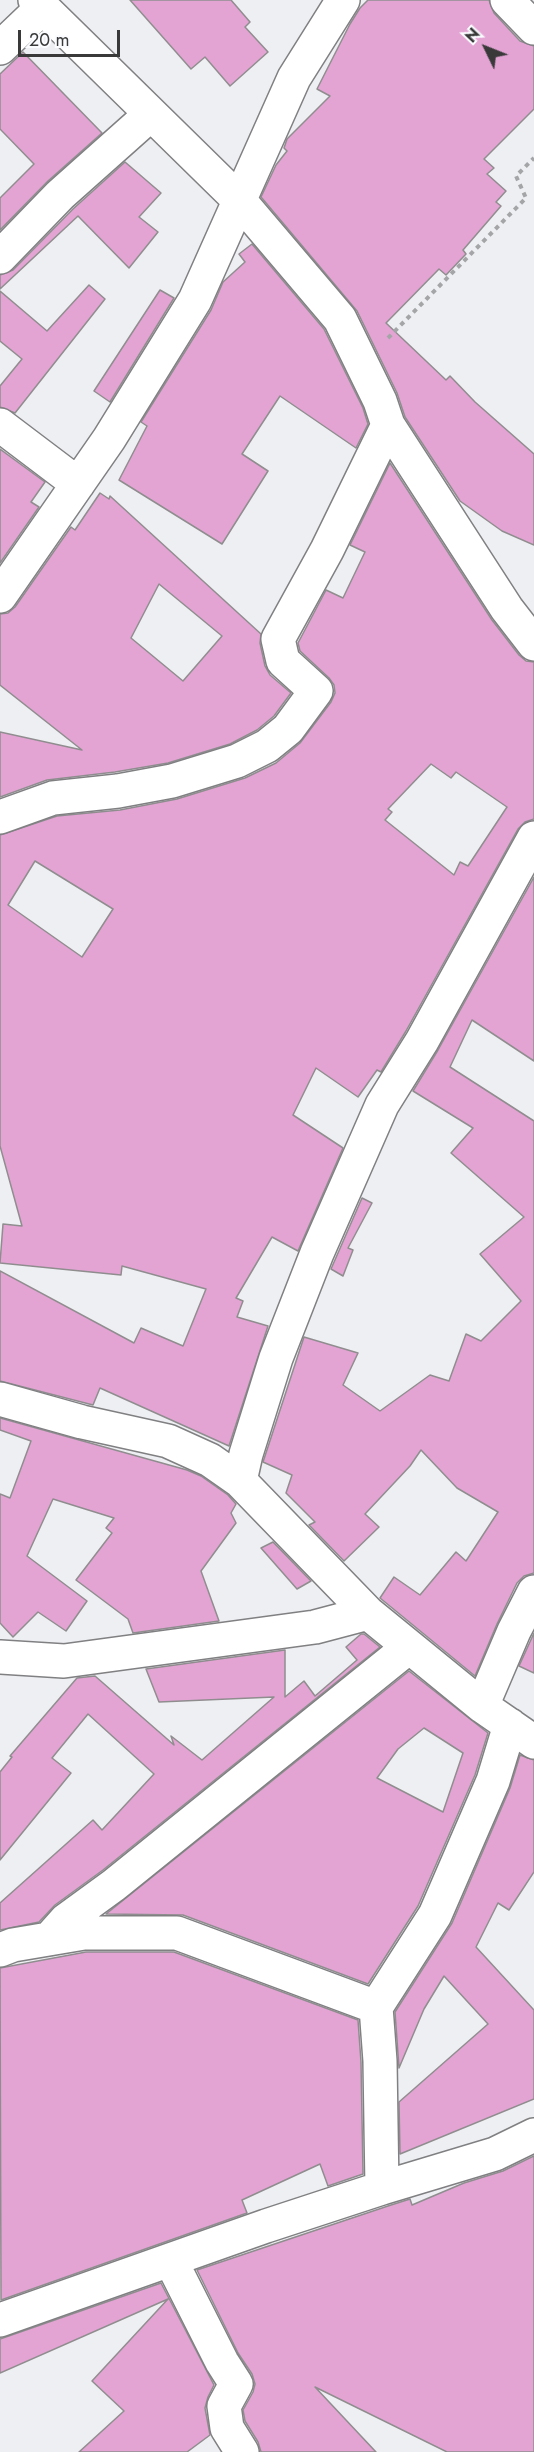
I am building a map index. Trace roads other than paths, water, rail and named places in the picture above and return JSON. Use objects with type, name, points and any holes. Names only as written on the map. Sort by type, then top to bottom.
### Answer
[{"type":"street","points":[[0,596],[110,439],[195,300],[294,78],[343,0]]},
{"type":"street","points":[[507,0],[534,28]]},
{"type":"street","points":[[0,48],[39,4],[239,200],[340,319],[380,401],[388,425],[507,609],[534,644]]},
{"type":"street","points":[[0,257],[60,195],[151,114]]},
{"type":"street","points":[[0,425],[78,484]]},
{"type":"street","points":[[0,817],[52,798],[118,791],[172,781],[226,764],[267,746],[288,729],[316,691],[283,661],[278,639],[327,550],[388,425]]},
{"type":"street","points":[[240,1481],[246,1454],[276,1358],[317,1253],[382,1105],[422,1041],[534,838]]},
{"type":"street","points":[[0,1399],[82,1422],[168,1441],[210,1461],[240,1481],[368,1613],[482,1706],[522,1733],[493,1781],[435,1915],[376,2007],[380,2061],[382,2188]]},
{"type":"street","points":[[482,1706],[514,1631],[534,1592]]},
{"type":"street","points":[[0,1657],[64,1661],[315,1627],[368,1613]]},
{"type":"street","points":[[49,1939],[66,1920],[114,1885],[409,1647]]},
{"type":"street","points":[[0,1950],[14,1945],[84,1933],[177,1934],[376,2007]]},
{"type":"street","points":[[0,2320],[382,2188],[495,2154],[534,2134]]},
{"type":"street","points":[[171,2260],[222,2362],[236,2384],[224,2406],[226,2428],[242,2452]]}]
